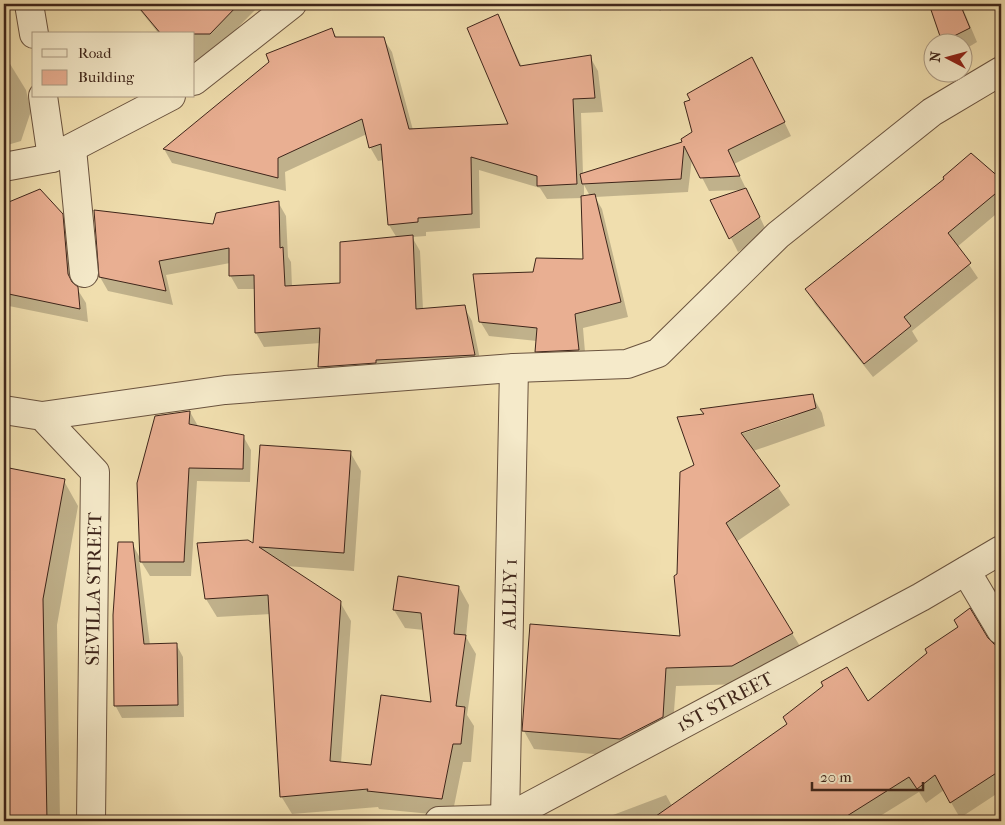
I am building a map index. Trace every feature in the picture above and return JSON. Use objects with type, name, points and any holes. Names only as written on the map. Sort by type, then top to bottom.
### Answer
[{"type":"street","points":[[30,4],[34,32]]},
{"type":"street","points":[[195,80],[292,4]]},
{"type":"street","points":[[4,410],[42,416],[224,390],[514,368],[627,364],[658,353],[778,235],[932,112],[1001,71]]},
{"type":"street","points":[[44,98],[62,153],[84,273]]},
{"type":"street","points":[[4,167],[62,153],[167,98]]},
{"type":"street","name":"ALLEY 1","points":[[505,819],[514,368]]},
{"type":"street","name":"SEVILLA STREET","points":[[42,416],[95,472],[92,821]]},
{"type":"street","name":"1ST STREET","points":[[438,821],[505,819],[921,597],[1001,550]]},
{"type":"street","points":[[966,570],[1001,630]]},
{"type":"building","points":[[136,4],[239,4],[210,34],[159,32]]},
{"type":"building","points":[[929,4],[960,4],[970,28],[962,32],[939,32]]},
{"type":"building","points":[[498,14],[520,66],[591,55],[595,98],[573,99],[577,184],[537,186],[537,176],[471,157],[472,214],[418,218],[418,222],[388,225],[381,144],[369,148],[362,119],[278,158],[278,178],[163,149],[269,62],[266,54],[332,28],[335,37],[384,37],[409,129],[508,124],[467,28]]},
{"type":"building","points":[[752,57],[785,122],[728,150],[740,176],[700,178],[684,146],[681,179],[582,184],[580,174],[682,142],[681,139],[692,132],[684,102],[690,100],[687,94]]},
{"type":"building","points":[[971,153],[1001,179],[1001,189],[948,233],[971,263],[904,317],[911,326],[864,364],[805,289],[944,179],[943,177]]},
{"type":"building","points":[[746,188],[760,217],[729,239],[710,200]]},
{"type":"building","points":[[40,189],[63,214],[68,274],[72,282],[78,287],[80,309],[4,293],[4,204]]},
{"type":"building","points":[[595,194],[621,302],[575,314],[579,350],[535,352],[537,328],[479,322],[473,274],[533,272],[536,258],[583,259],[581,196]]},
{"type":"building","points":[[279,201],[280,248],[283,247],[285,286],[340,283],[340,242],[413,235],[416,309],[465,305],[475,355],[376,360],[376,363],[318,367],[320,328],[255,333],[254,275],[229,276],[229,248],[159,261],[166,291],[99,277],[94,210],[213,224],[216,213]]},
{"type":"building","points":[[813,394],[816,408],[741,433],[780,486],[726,523],[793,633],[732,666],[666,668],[663,717],[620,739],[522,731],[530,624],[680,636],[674,576],[677,574],[680,472],[694,465],[677,417],[704,414],[700,409]]},
{"type":"building","points":[[190,411],[189,424],[244,435],[243,469],[189,468],[184,562],[140,562],[137,483],[155,416]]},
{"type":"building","points":[[260,445],[351,451],[344,553],[259,547],[341,601],[330,761],[371,765],[381,695],[431,702],[421,613],[393,610],[398,576],[459,586],[454,634],[466,635],[456,706],[465,707],[461,744],[453,744],[442,799],[367,791],[368,789],[280,797],[268,595],[205,599],[197,543],[248,540],[253,543]]},
{"type":"building","points":[[4,467],[65,479],[43,599],[47,821],[4,821]]},
{"type":"building","points":[[118,542],[133,542],[144,644],[177,643],[178,705],[114,706],[113,615]]},
{"type":"building","points":[[1001,585],[1001,600],[995,589]]},
{"type":"building","points":[[970,608],[988,638],[994,644],[1001,646],[1001,770],[950,803],[935,775],[917,789],[909,777],[839,821],[649,821],[787,724],[783,717],[823,686],[821,682],[847,667],[868,701],[927,653],[925,649],[958,627],[954,620]]}]
